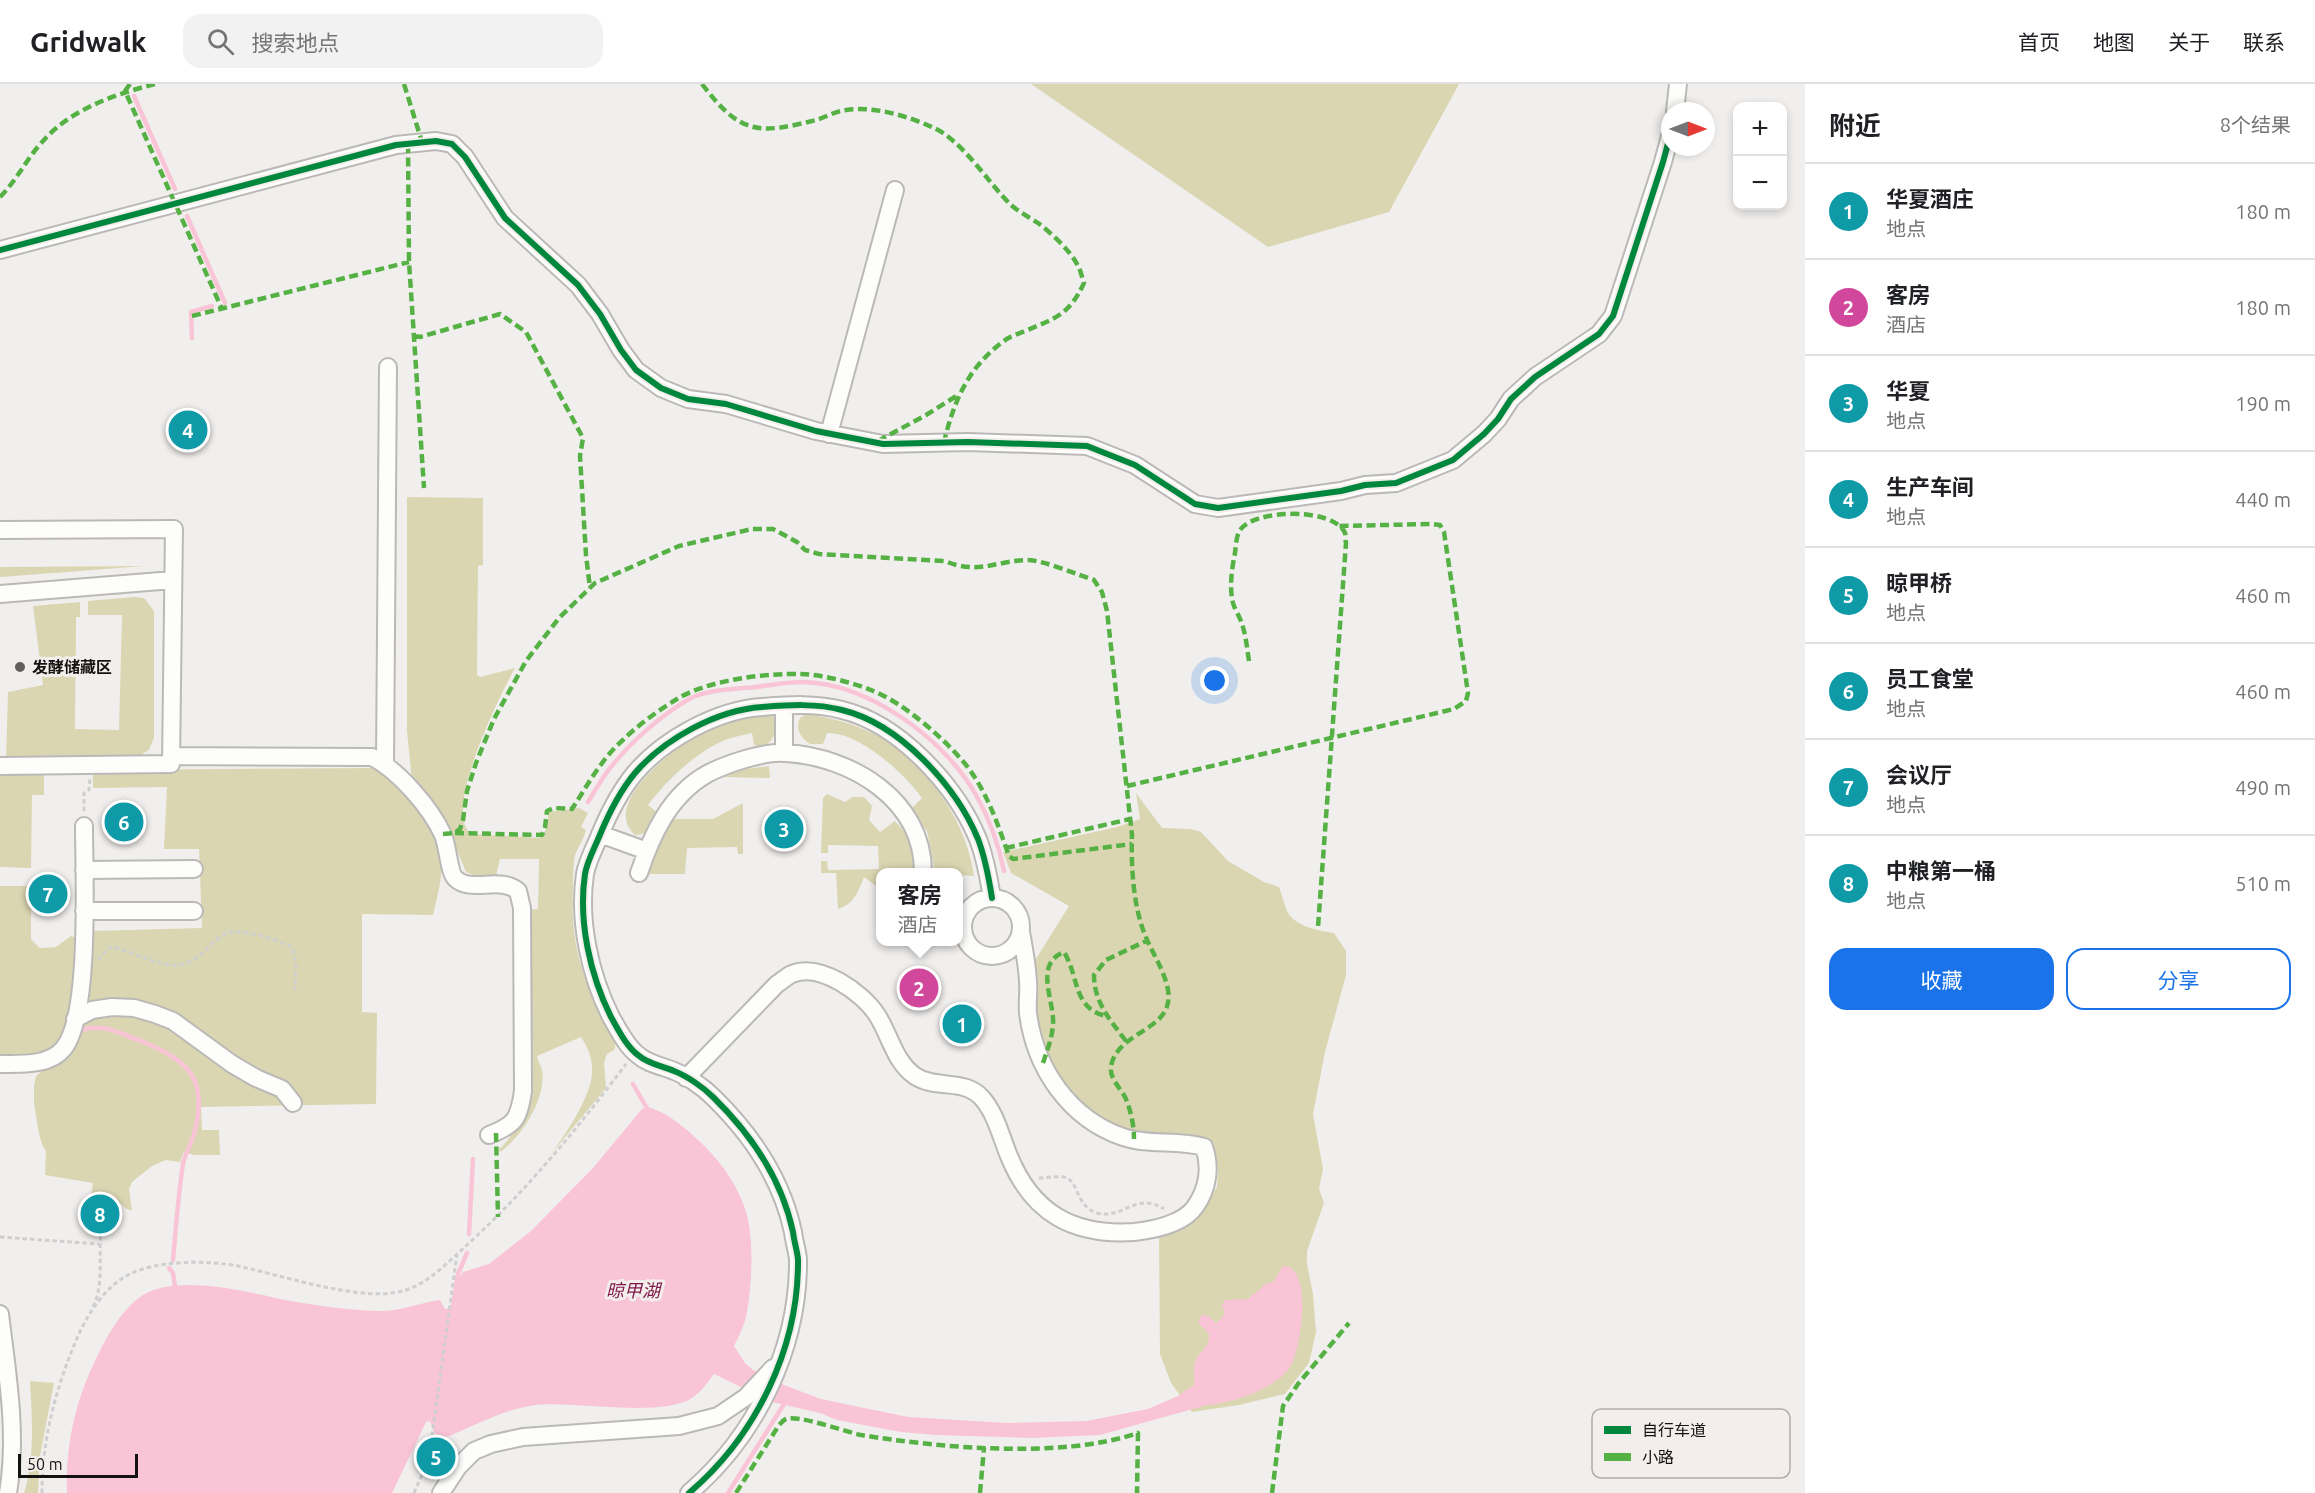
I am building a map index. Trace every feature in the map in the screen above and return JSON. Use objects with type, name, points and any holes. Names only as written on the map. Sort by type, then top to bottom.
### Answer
[{"type":"street","points":[[1676,102],[1678,84]]},
{"type":"street","points":[[0,250],[396,145],[435,141],[452,144],[465,157],[505,218],[578,285],[600,314],[621,350],[636,370],[660,388],[687,399],[726,404],[829,434],[883,444],[968,442],[1087,446],[1135,465],[1195,504],[1218,507],[1341,491],[1365,485],[1396,483],[1453,460],[1484,434],[1498,419],[1511,399],[1535,377],[1599,334],[1613,316],[1665,156]]},
{"type":"street","points":[[829,434],[895,190]]},
{"type":"street","points":[[386,763],[388,367]]},
{"type":"street","points":[[0,530],[174,529],[171,764],[0,766]]},
{"type":"street","points":[[0,594],[173,580]]},
{"type":"street","points":[[689,1493],[711,1474],[756,1417],[782,1359],[793,1311],[798,1257],[788,1211],[770,1168],[738,1124],[710,1094],[678,1072],[648,1062],[635,1053],[612,1018],[601,994],[587,945],[583,904],[585,870],[606,818],[635,774],[666,746],[706,720],[757,707],[805,705],[844,710],[885,728],[922,758],[949,788],[978,840],[992,898]]},
{"type":"street","points":[[784,706],[784,753]]},
{"type":"street","points":[[639,873],[659,824],[675,802],[707,774],[743,760],[784,753],[808,756],[851,768],[875,782],[896,802],[912,826],[923,857],[923,868]]},
{"type":"street","points":[[171,756],[372,757],[386,763],[417,797],[443,834],[451,872],[455,879],[464,884],[507,885],[518,891],[521,898],[523,1091],[518,1114],[508,1128],[489,1135]]},
{"type":"street","points":[[0,1064],[30,1064],[52,1057],[64,1047],[75,1019],[79,1006],[82,970],[84,826]]},
{"type":"street","points":[[600,834],[647,851]]},
{"type":"street","points":[[84,870],[194,869]]},
{"type":"street","points":[[686,1078],[777,984],[793,973],[812,972],[832,977],[854,991],[876,1013],[901,1063],[916,1076],[940,1085],[959,1085],[982,1098],[991,1111],[1020,1179],[1034,1200],[1041,1206],[1055,1216],[1086,1229],[1110,1233],[1145,1231],[1173,1223],[1194,1210],[1202,1197],[1208,1177],[1208,1159],[1204,1147],[1191,1143],[1153,1142],[1124,1138],[1089,1121],[1064,1099],[1046,1069],[1034,1038],[1028,1013],[1026,958],[1021,922],[1017,912],[1002,900],[992,898],[975,903],[964,918],[964,936],[968,944],[983,955],[1002,954],[1017,941],[1021,932]]},
{"type":"street","points":[[84,911],[194,911]]},
{"type":"street","points":[[75,1019],[92,1010],[111,1006],[134,1008],[155,1014],[172,1021],[232,1064],[282,1089],[293,1103]]},
{"type":"street","points":[[0,1314],[10,1395],[6,1488]]},
{"type":"street","points":[[441,1493],[458,1467],[474,1451],[491,1444],[523,1437],[679,1426],[718,1416],[746,1397],[782,1359]]},
{"type":"path","points":[[84,826],[84,793],[89,790],[90,765]]},
{"type":"path","points":[[82,970],[93,966],[110,947],[164,963],[184,965],[226,933],[240,932],[290,946],[295,952],[296,959],[295,990]]},
{"type":"path","points":[[42,1493],[47,1433],[57,1394],[83,1322],[106,1293],[126,1276],[154,1266],[206,1263],[237,1266],[307,1284],[354,1292],[388,1294],[420,1285],[504,1211],[557,1153],[635,1053]]},
{"type":"path","points":[[1020,1179],[1067,1178],[1071,1181],[1079,1200],[1089,1209],[1099,1213],[1112,1213],[1151,1202],[1179,1219]]},
{"type":"path","points":[[92,1312],[101,1287],[99,1244],[103,1220]]},
{"type":"path","points":[[0,1237],[99,1244]]},
{"type":"path","points":[[414,1493],[425,1468],[432,1443],[457,1254]]},
{"type":"shaded area","points":[[1031,84],[1459,84],[1389,212],[1268,247]]},
{"type":"shaded area","points":[[407,497],[483,498],[483,565],[478,566],[477,675],[480,677],[515,668],[476,753],[463,804],[464,822],[472,834],[541,838],[546,829],[549,812],[579,808],[588,813],[581,827],[586,830],[574,863],[574,932],[577,951],[588,986],[616,1042],[614,1050],[607,1054],[604,1063],[606,1088],[551,1154],[570,1126],[587,1093],[591,1083],[591,1058],[581,1037],[537,1056],[542,1070],[542,1081],[536,1105],[524,1127],[500,1152],[499,1148],[520,1124],[527,910],[538,909],[539,859],[500,859],[496,876],[476,876],[466,872],[446,824],[412,781],[407,731]]},
{"type":"shaded area","points":[[145,566],[1,577],[0,577],[0,567]]},
{"type":"shaded area","points":[[144,598],[154,611],[154,738],[149,750],[133,759],[6,760],[8,692],[43,685],[33,606],[80,602],[80,617],[76,617],[75,729],[119,730],[122,615],[88,615],[88,601]]},
{"type":"shaded area","points":[[761,714],[776,717],[774,734],[770,742],[761,746],[754,745],[752,733],[725,740],[703,752],[682,768],[655,796],[648,805],[658,813],[654,821],[647,831],[635,835],[627,823],[627,809],[633,794],[657,766],[684,744],[703,733],[727,723]]},
{"type":"shaded area","points":[[806,714],[859,727],[888,742],[904,754],[933,784],[945,801],[964,837],[974,876],[963,875],[963,868],[934,868],[927,831],[915,816],[913,807],[922,798],[892,766],[853,739],[840,734],[827,733],[823,744],[810,744],[799,730],[800,718]]},
{"type":"shaded area","points":[[769,766],[770,778],[722,777],[745,769]]},
{"type":"shaded area","points":[[376,768],[427,820],[441,850],[442,868],[433,915],[362,914],[362,1012],[377,1013],[376,1104],[201,1107],[202,1130],[219,1130],[220,1155],[194,1155],[184,1152],[180,1162],[166,1160],[152,1166],[132,1182],[129,1189],[132,1211],[125,1208],[113,1196],[100,1210],[89,1212],[93,1183],[45,1175],[46,1151],[39,1134],[34,1104],[34,1086],[36,1076],[47,1067],[87,1004],[92,949],[90,931],[202,928],[199,849],[164,849],[167,787],[93,788],[93,770]]},
{"type":"shaded area","points":[[0,772],[44,772],[44,795],[32,795],[31,868],[0,867]]},
{"type":"shaded area","points":[[1136,793],[1162,828],[1191,829],[1201,832],[1228,861],[1264,882],[1279,887],[1290,916],[1301,924],[1334,933],[1346,951],[1346,975],[1325,1052],[1313,1114],[1323,1169],[1319,1189],[1324,1203],[1307,1251],[1316,1332],[1309,1363],[1285,1394],[1239,1405],[1192,1412],[1171,1383],[1160,1354],[1159,1238],[1161,1233],[1198,1213],[1217,1187],[1218,1170],[1213,1149],[1140,1137],[1112,1125],[1075,1099],[1041,1043],[1034,1007],[1034,962],[1069,906],[1011,873],[1003,852],[1117,827],[1140,819]]},
{"type":"shaded area","points":[[827,794],[845,802],[852,797],[864,797],[872,806],[869,820],[880,832],[895,821],[905,832],[911,845],[914,858],[913,868],[879,868],[878,846],[828,845],[828,853],[821,853],[823,798]]},
{"type":"shaded area","points":[[743,803],[743,854],[738,854],[737,847],[687,848],[685,874],[649,874],[658,843],[672,819],[713,819]]},
{"type":"shaded area","points":[[821,861],[827,861],[828,870],[876,869],[876,886],[864,877],[852,901],[838,909],[836,873],[821,873]]},
{"type":"shaded area","points":[[0,886],[31,886],[31,939],[40,948],[56,947],[71,936],[80,939],[68,1025],[59,1044],[34,1057],[0,1056]]},
{"type":"shaded area","points":[[30,1381],[54,1383],[40,1456],[38,1493],[24,1493],[31,1452]]},
{"type":"water","name":"晾甲湖","points":[[647,1107],[667,1115],[692,1134],[718,1161],[735,1187],[747,1217],[752,1259],[747,1312],[734,1346],[745,1363],[753,1370],[784,1385],[821,1399],[908,1417],[1007,1423],[1086,1421],[1148,1409],[1178,1396],[1194,1385],[1195,1363],[1209,1339],[1209,1334],[1198,1322],[1202,1315],[1209,1316],[1216,1324],[1225,1314],[1222,1305],[1225,1300],[1249,1299],[1263,1285],[1274,1281],[1283,1266],[1293,1270],[1299,1279],[1302,1293],[1301,1328],[1294,1358],[1284,1375],[1253,1394],[1100,1435],[1032,1438],[901,1432],[837,1420],[820,1413],[772,1402],[714,1374],[692,1398],[678,1404],[660,1407],[536,1405],[503,1413],[440,1438],[434,1432],[430,1421],[426,1422],[392,1493],[67,1493],[70,1442],[82,1392],[104,1343],[115,1325],[128,1308],[143,1295],[158,1289],[196,1285],[355,1310],[394,1310],[440,1300],[445,1309],[455,1308],[459,1278],[463,1272],[489,1264],[531,1231],[593,1168],[642,1109]]},
{"type":"waterway","points":[[134,96],[175,189]]},
{"type":"waterway","points":[[187,216],[225,303]]},
{"type":"waterway","points":[[192,338],[191,312],[212,306]]},
{"type":"waterway","points":[[588,802],[607,772],[627,749],[657,721],[689,699],[713,691],[785,683],[802,682],[827,685],[853,692],[878,703],[924,734],[945,753],[981,804],[993,832],[1004,871]]},
{"type":"waterway","points":[[80,1030],[104,1028],[158,1049],[183,1065],[192,1075],[197,1086],[198,1115],[183,1164],[173,1260]]},
{"type":"waterway","points":[[633,1084],[648,1110]]},
{"type":"waterway","points":[[469,1234],[473,1159]]},
{"type":"waterway","points":[[452,1313],[458,1274],[467,1253]]},
{"type":"waterway","points":[[169,1268],[173,1273],[176,1293]]},
{"type":"waterway","points":[[728,1493],[786,1401]]},
{"type":"marked path","points":[[130,84],[125,91],[222,309]]},
{"type":"marked path","points":[[0,197],[37,148],[67,120],[95,104],[155,84]]},
{"type":"marked path","points":[[404,84],[422,142]]},
{"type":"marked path","points":[[702,84],[728,113],[751,126],[779,128],[816,120],[842,111],[868,109],[891,113],[934,128],[955,143],[1011,205],[1049,232],[1075,260],[1084,283],[1073,302],[1053,319],[1011,336],[991,351],[964,386],[944,442]]},
{"type":"marked path","points":[[408,144],[409,262],[424,488]]},
{"type":"marked path","points":[[192,316],[409,262]]},
{"type":"marked path","points":[[414,336],[420,337],[500,314],[526,332],[583,438],[580,456],[590,588]]},
{"type":"marked path","points":[[878,441],[958,395]]},
{"type":"marked path","points":[[1249,661],[1241,621],[1233,603],[1231,591],[1231,578],[1240,530],[1248,523],[1261,518],[1294,514],[1311,515],[1338,525],[1345,533],[1346,543],[1318,927]]},
{"type":"marked path","points":[[1127,786],[1454,709],[1466,701],[1468,693],[1444,532],[1440,525],[1338,526]]},
{"type":"marked path","points":[[443,834],[455,833],[460,829],[467,791],[494,719],[526,661],[559,618],[595,583],[679,546],[752,529],[773,529],[797,542],[805,550],[819,554],[945,561],[967,567],[1027,560],[1051,565],[1094,580],[1102,592],[1107,611],[1132,835],[1135,898],[1145,935],[1161,968],[1168,990],[1168,1004],[1163,1014],[1155,1023],[1124,1045],[1116,1054],[1111,1066],[1114,1079],[1126,1099],[1133,1124],[1134,1139]]},
{"type":"marked path","points":[[455,833],[542,835],[547,811],[554,808],[572,809],[615,747],[642,723],[677,699],[720,682],[771,675],[801,674],[837,679],[883,695],[931,729],[961,759],[977,781],[990,805],[1009,856],[1013,859],[1132,844]]},
{"type":"marked path","points":[[1006,848],[1130,819]]},
{"type":"marked path","points":[[1126,1041],[1100,1002],[1094,975],[1106,960],[1148,940]]},
{"type":"marked path","points":[[1043,1063],[1053,1025],[1047,974],[1049,965],[1055,958],[1064,952],[1082,999],[1096,1013],[1107,1016]]},
{"type":"marked path","points":[[496,1133],[498,1217]]},
{"type":"marked path","points":[[1272,1493],[1283,1406],[1298,1384],[1349,1323]]},
{"type":"marked path","points":[[736,1493],[779,1425],[785,1419],[792,1418],[861,1435],[893,1440],[1001,1449],[1074,1446],[1108,1441],[1138,1433],[1137,1493]]},
{"type":"marked path","points":[[980,1493],[984,1448]]},
{"type":"cycle path","points":[[0,250],[396,145],[436,141],[452,144],[465,157],[505,218],[578,285],[600,314],[621,350],[636,370],[661,388],[688,399],[726,404],[816,431],[883,444],[968,442],[1087,446],[1135,465],[1195,504],[1218,508],[1341,491],[1365,485],[1396,483],[1453,460],[1484,434],[1498,419],[1511,399],[1535,377],[1599,334],[1613,316],[1665,156]]},
{"type":"cycle path","points":[[689,1493],[734,1445],[769,1388],[782,1357],[791,1325],[798,1259],[793,1232],[781,1194],[763,1159],[740,1126],[700,1086],[679,1073],[646,1061],[634,1051],[619,1032],[604,1001],[597,984],[588,947],[583,892],[587,865],[610,812],[619,795],[647,761],[676,738],[710,720],[745,709],[762,707],[802,705],[842,710],[864,717],[885,729],[905,743],[941,779],[956,798],[978,839],[992,898]]},
{"type":"place","name":"生产车间","points":[[188,430]]},
{"type":"place","name":"发酵储藏区","points":[[20,667]]},
{"type":"place","name":"员工食堂","points":[[124,822]]},
{"type":"place","name":"华夏","points":[[784,829]]},
{"type":"place","name":"会议厅","points":[[48,894]]},
{"type":"place","name":"客房","points":[[919,988]]},
{"type":"place","name":"华夏酒庄","points":[[962,1024]]},
{"type":"place","name":"中粮第一桶","points":[[100,1214]]},
{"type":"place","name":"晾甲桥","points":[[436,1457]]}]
